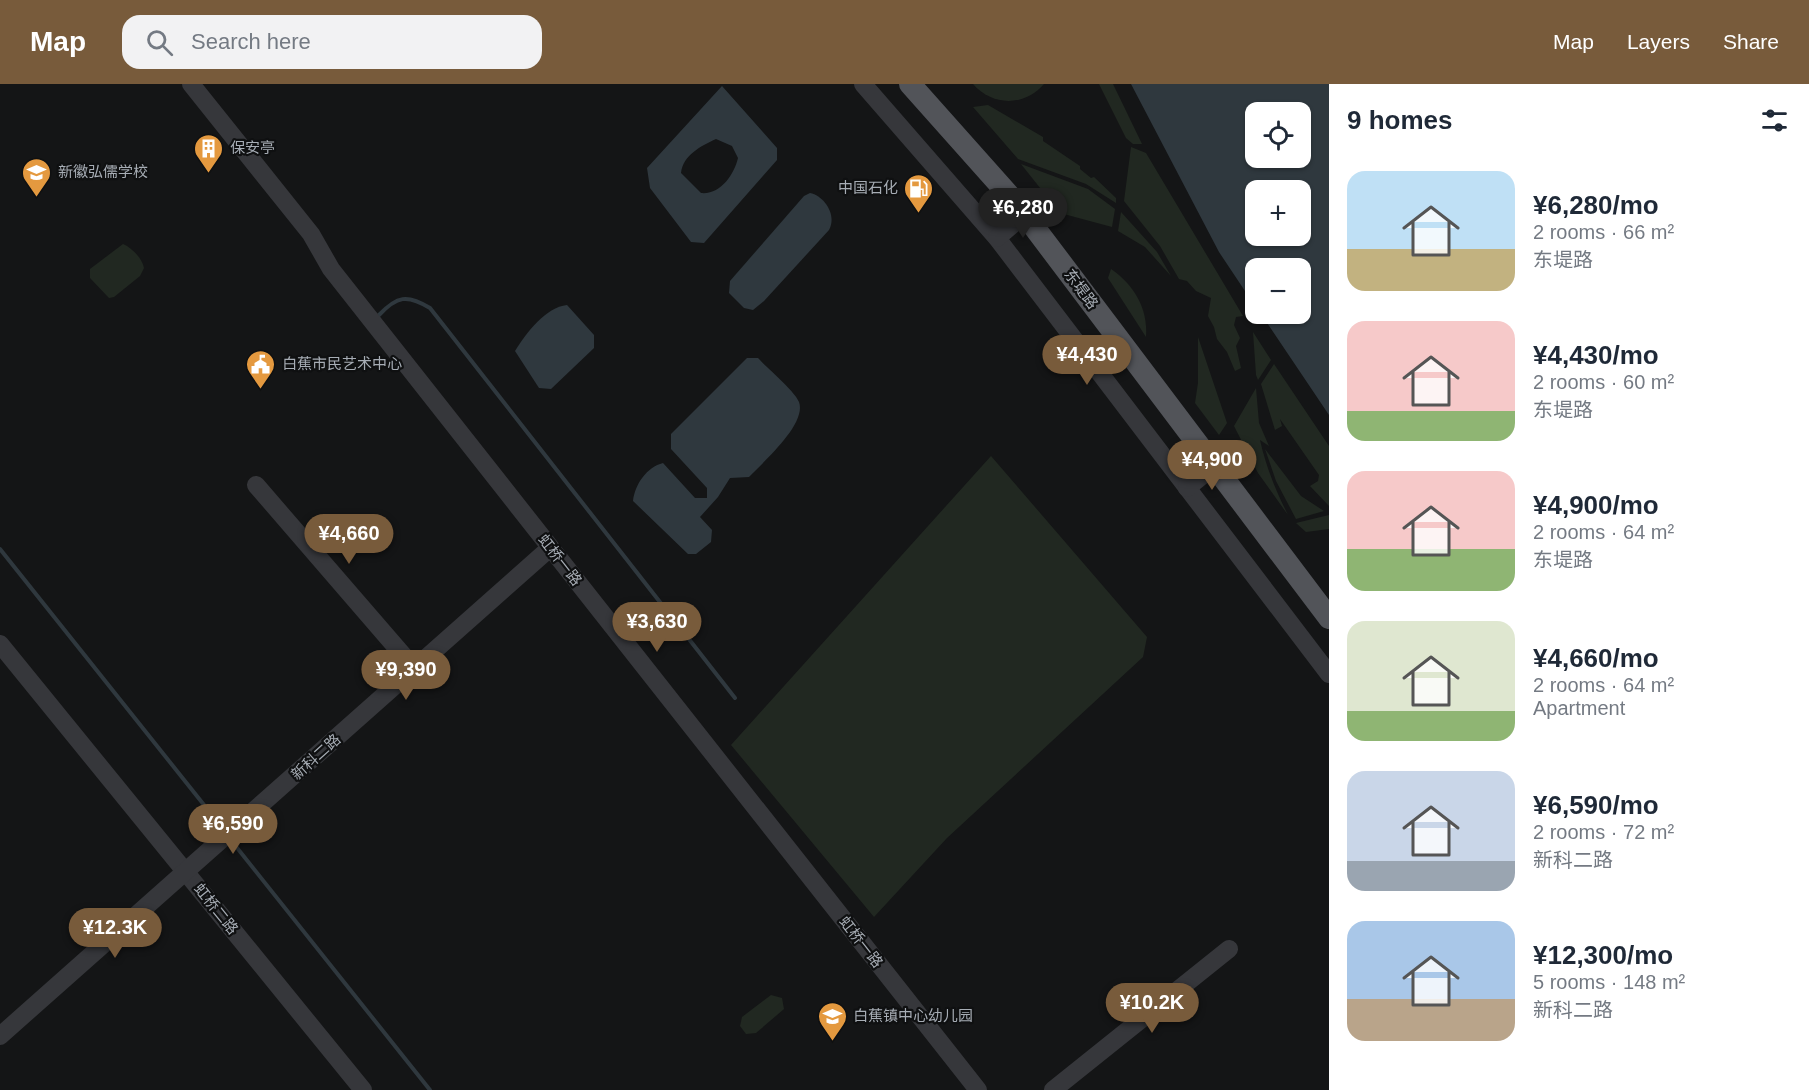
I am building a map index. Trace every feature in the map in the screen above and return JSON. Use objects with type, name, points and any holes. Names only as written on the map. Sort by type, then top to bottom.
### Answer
[{"type":"main road","name":"东堤路","points":[[910,84],[1025,214],[1329,618]]},
{"type":"street","name":"虹桥一路","points":[[191,84],[311,234],[332,269],[550,548],[978,1090]]},
{"type":"street","points":[[863,84],[997,238],[1329,674]]},
{"type":"street","points":[[997,238],[1025,214]]},
{"type":"street","points":[[1187,488],[1214,466]]},
{"type":"street","points":[[256,485],[415,669]]},
{"type":"street","name":"新科二路","points":[[0,1036],[550,548]]},
{"type":"street","name":"虹桥二路","points":[[0,644],[363,1090]]},
{"type":"street","points":[[1053,1090],[1229,949]]},
{"type":"shaded area","points":[[973,84],[1044,84],[1027,97],[1008,101],[989,97]]},
{"type":"shaded area","points":[[1099,84],[1113,84],[1142,144],[1133,144],[1126,138]]},
{"type":"shaded area","points":[[1131,84],[1329,84],[1329,415],[1268,324],[1311,324],[1311,258],[1245,258],[1245,291],[1219,252]]},
{"type":"shaded area","points":[[722,86],[777,148],[777,160],[704,243],[691,242],[650,188],[647,168]],"holes":[[[716,139],[732,146],[738,158],[736,164],[730,177],[714,191],[701,193],[681,173],[689,156],[704,145]]]},
{"type":"shaded area","points":[[988,105],[1043,137],[1043,141],[1080,166],[1080,169],[1091,178],[1094,177],[1116,198],[1116,203],[1086,184],[1018,159],[973,107]]},
{"type":"shaded area","points":[[1131,147],[1146,153],[1243,316],[1236,317],[1234,325],[1240,338],[1236,346],[1241,368],[1235,371],[1227,352],[1217,339],[1208,316],[1211,298],[1196,291],[1187,281],[1179,279],[1160,246],[1124,201]]},
{"type":"shaded area","points":[[1021,164],[1088,189],[1115,209],[1112,227],[1060,213]]},
{"type":"shaded area","points":[[810,193],[820,198],[828,207],[832,219],[829,230],[764,301],[753,310],[744,308],[729,293],[730,281],[804,196]]},
{"type":"shaded area","points":[[1121,212],[1157,252],[1171,276],[1145,247],[1118,231]]},
{"type":"shaded area","points":[[123,244],[136,254],[144,268],[140,276],[114,297],[109,298],[90,278],[90,269]]},
{"type":"shaded area","points":[[1111,269],[1126,282],[1138,298],[1145,316],[1146,337],[1108,278]]},
{"type":"shaded area","points":[[567,305],[594,335],[594,348],[551,389],[539,388],[515,351],[525,336],[544,316],[552,310]]},
{"type":"shaded area","points":[[1253,332],[1271,360],[1258,380],[1256,375]]},
{"type":"shaded area","points":[[1198,337],[1227,423],[1219,435],[1195,403],[1198,383]]},
{"type":"shaded area","points":[[747,358],[758,358],[796,397],[800,411],[797,421],[782,442],[749,477],[730,478],[718,497],[700,517],[712,530],[711,542],[696,554],[688,554],[633,501],[634,495],[647,472],[663,463],[695,498],[707,498],[707,488],[671,449],[671,434]]},
{"type":"shaded area","points":[[1274,364],[1329,446],[1329,506],[1310,486],[1318,481],[1319,475],[1280,419],[1282,426],[1275,430],[1261,384]]},
{"type":"shaded area","points":[[1256,388],[1259,423],[1269,446],[1260,440],[1262,450],[1288,515],[1258,473],[1234,426]]},
{"type":"shaded area","points":[[1265,449],[1301,496],[1324,511],[1296,519],[1276,481]]},
{"type":"shaded area","points":[[991,456],[1147,637],[1143,657],[947,838],[874,917],[731,745]]},
{"type":"shaded area","points":[[1329,515],[1329,529],[1306,532],[1296,523]]},
{"type":"shaded area","points":[[771,995],[782,998],[784,1009],[756,1033],[746,1034],[740,1026],[742,1017]]},
{"type":"waterway","points":[[379,315],[391,304],[403,299],[409,299],[430,308],[735,698]]},
{"type":"waterway","points":[[0,549],[224,830]]},
{"type":"waterway","points":[[230,839],[430,1090]]},
{"type":"place","name":"保安亭","points":[[209,174]]},
{"type":"place","name":"新徽弘儒学校","points":[[37,198]]},
{"type":"place","name":"中国石化","points":[[919,214]]},
{"type":"place","name":"白蕉市民艺术中心","points":[[261,390]]},
{"type":"place","name":"白蕉镇中心幼儿园","points":[[832,1042]]}]
